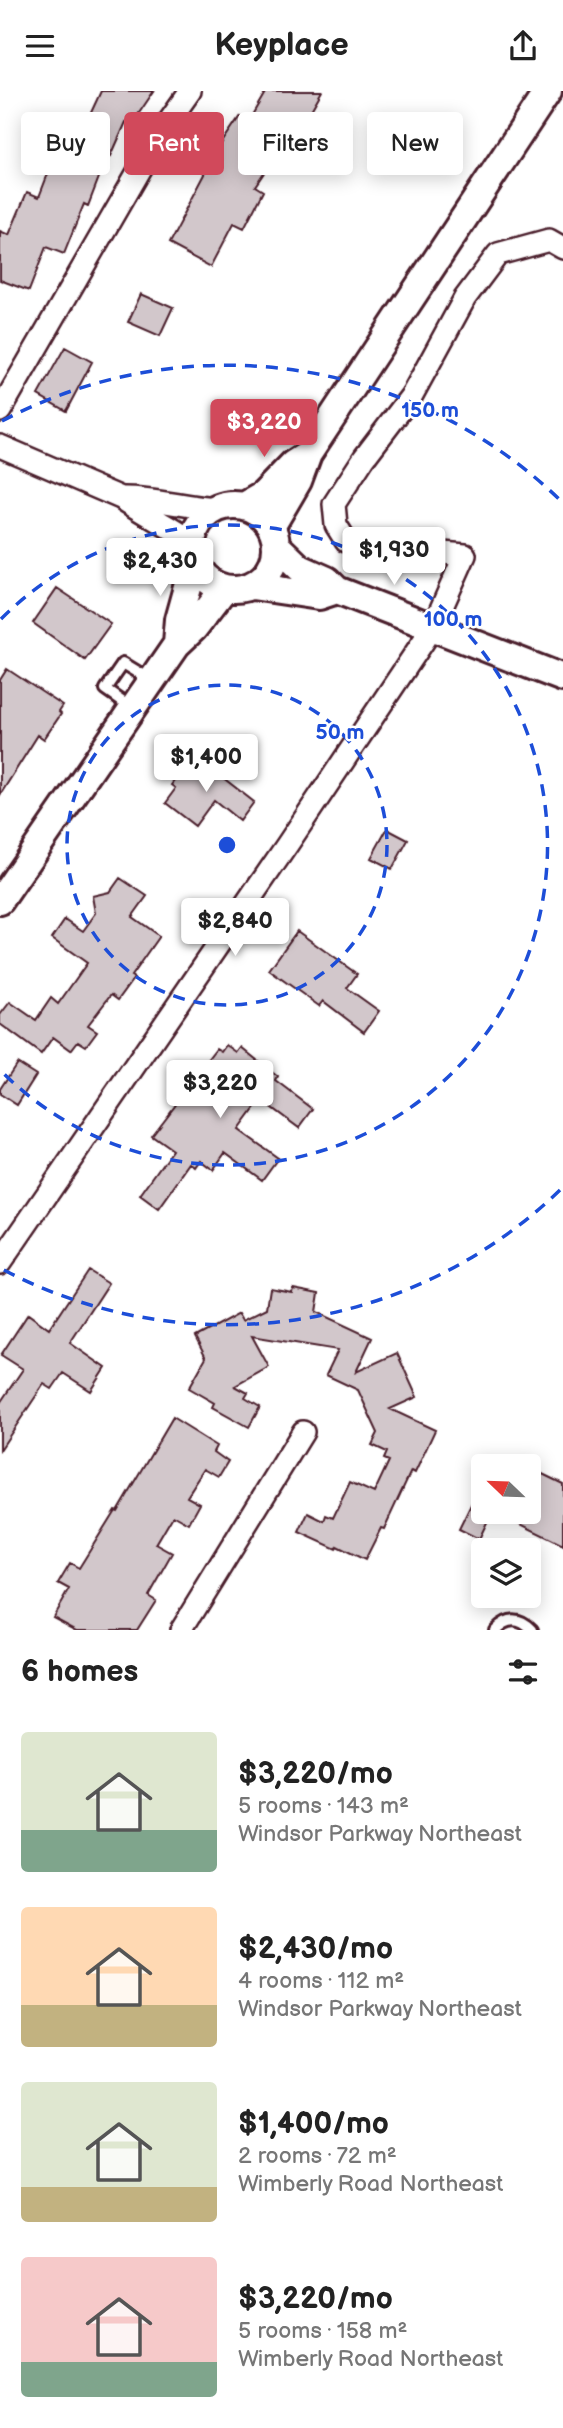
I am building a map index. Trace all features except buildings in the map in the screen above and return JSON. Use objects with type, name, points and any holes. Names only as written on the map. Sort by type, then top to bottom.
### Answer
[{"type":"street","points":[[0,411],[161,132],[190,91]]},
{"type":"street","points":[[252,586],[269,572],[275,560],[274,536],[309,454],[548,91]]},
{"type":"street","points":[[0,1263],[433,627],[465,555],[409,550],[381,553],[362,550],[346,541],[336,525],[334,504],[364,458],[412,395],[465,298],[498,254],[550,240],[563,248]]},
{"type":"street","points":[[0,446],[121,498],[165,523],[193,552],[206,580],[225,589],[252,586],[319,596],[337,590]]},
{"type":"street","points":[[244,506],[263,495],[293,464],[309,454]]},
{"type":"street","points":[[121,498],[142,497],[216,509]]},
{"type":"street","points":[[177,644],[196,528],[204,517],[216,509],[230,505],[244,506],[257,511],[300,568],[327,580],[337,590],[563,678]]},
{"type":"street","points":[[0,901],[151,680],[177,644],[194,628],[225,589]]},
{"type":"street","points":[[181,1630],[303,1431]]},
{"type":"lane","points":[[495,1630],[510,1619],[519,1620],[532,1630]]}]
